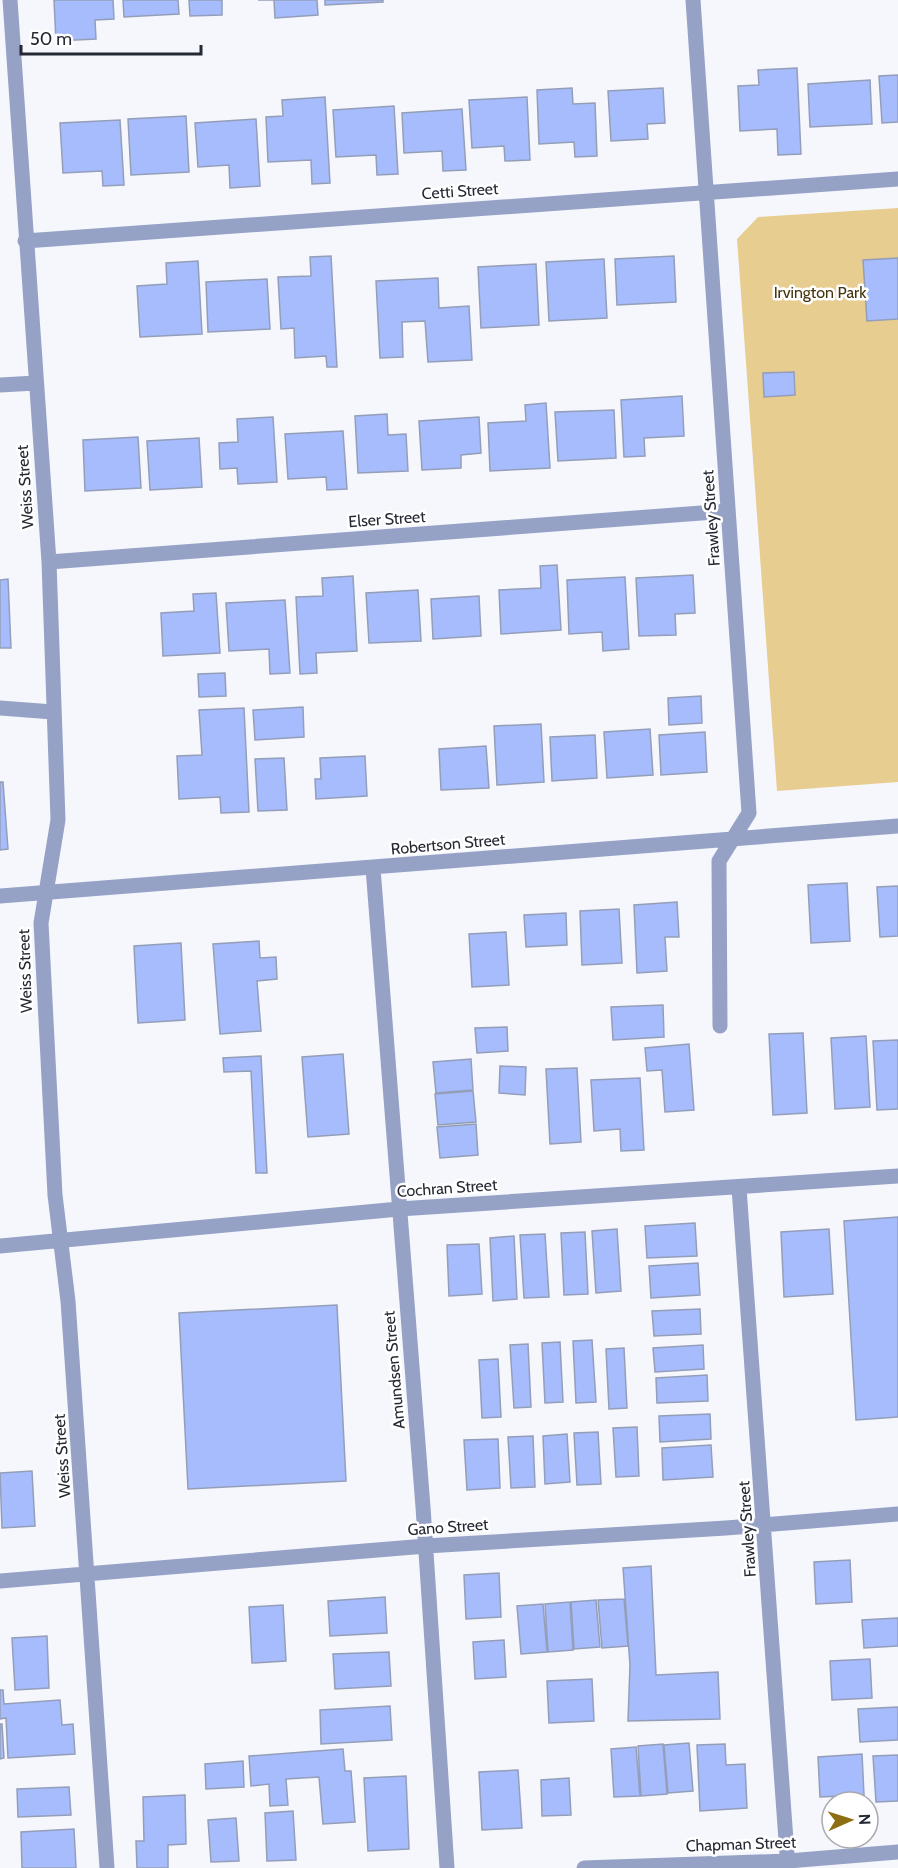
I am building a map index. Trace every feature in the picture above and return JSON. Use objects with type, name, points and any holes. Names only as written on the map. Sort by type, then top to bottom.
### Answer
[{"type":"street","name":"Weiss Street","points":[[10,0],[49,562],[58,820],[41,923],[54,1195],[61,1241],[89,1574],[94,1691],[107,1868]]},
{"type":"street","name":"Frawley Street","points":[[693,0],[750,813],[719,861],[720,1026]]},
{"type":"street","points":[[0,97],[16,96]]},
{"type":"street","name":"Cetti Street","points":[[25,241],[898,179]]},
{"type":"street","points":[[0,385],[36,383]]},
{"type":"street","name":"Elser Street","points":[[49,562],[728,511]]},
{"type":"street","points":[[0,708],[53,712]]},
{"type":"street","name":"Robertson Street","points":[[0,896],[898,826]]},
{"type":"street","name":"Amundsen Street","points":[[373,868],[426,1546],[447,1868]]},
{"type":"street","name":"Cochran Street","points":[[0,1246],[399,1209],[898,1176]]},
{"type":"street","name":"Frawley Street","points":[[739,1188],[788,1864]]},
{"type":"street","name":"Gano Street","points":[[0,1581],[426,1546],[764,1525],[898,1514]]},
{"type":"street","name":"Chapman Street","points":[[585,1868],[788,1864],[898,1852]]},
{"type":"green space","name":"Irvington Park","points":[[898,208],[898,782],[777,791],[737,239],[758,217]]},
{"type":"building","points":[[54,0],[113,0],[114,19],[95,20],[96,39],[56,41]]},
{"type":"building","points":[[123,0],[178,0],[179,14],[124,17]]},
{"type":"building","points":[[189,0],[222,0],[222,15],[190,16]]},
{"type":"building","points":[[274,0],[317,0],[318,15],[275,18]]},
{"type":"building","points":[[325,0],[383,0],[383,2],[325,5]]},
{"type":"building","points":[[797,68],[801,154],[778,155],[777,129],[740,131],[738,86],[759,85],[758,70]]},
{"type":"building","points":[[898,75],[898,122],[882,123],[879,76]]},
{"type":"building","points":[[870,80],[872,124],[810,127],[808,84]]},
{"type":"building","points":[[572,88],[573,104],[595,103],[597,156],[575,157],[574,142],[539,144],[537,90]]},
{"type":"building","points":[[663,88],[665,123],[647,124],[648,139],[611,141],[608,91]]},
{"type":"building","points":[[325,97],[330,183],[312,184],[311,160],[268,162],[266,117],[283,116],[282,100]]},
{"type":"building","points":[[527,97],[530,160],[505,161],[504,146],[472,148],[469,100]]},
{"type":"building","points":[[394,106],[398,174],[377,175],[376,155],[336,157],[333,110]]},
{"type":"building","points":[[462,109],[466,170],[443,171],[442,151],[404,153],[402,113]]},
{"type":"building","points":[[186,116],[189,172],[131,175],[128,119]]},
{"type":"building","points":[[256,119],[260,186],[230,188],[229,165],[198,167],[195,123]]},
{"type":"building","points":[[120,120],[124,185],[103,186],[102,171],[63,173],[60,123]]},
{"type":"building","points":[[331,256],[337,367],[327,367],[326,356],[295,358],[294,328],[281,329],[278,277],[311,276],[310,257]]},
{"type":"building","points":[[674,256],[676,302],[617,305],[615,259]]},
{"type":"building","points":[[898,258],[898,319],[867,321],[863,260]]},
{"type":"building","points":[[604,259],[607,318],[549,321],[546,262]]},
{"type":"building","points":[[198,261],[202,334],[140,337],[137,286],[167,284],[166,263]]},
{"type":"building","points":[[536,264],[539,325],[481,328],[478,267]]},
{"type":"building","points":[[438,278],[439,308],[469,306],[472,360],[428,362],[425,321],[402,322],[403,357],[380,358],[376,281]]},
{"type":"building","points":[[267,279],[270,329],[208,332],[206,282]]},
{"type":"building","points":[[794,372],[795,395],[764,397],[763,373]]},
{"type":"building","points":[[682,396],[684,436],[644,438],[645,456],[624,457],[621,400]]},
{"type":"building","points":[[546,403],[550,468],[490,471],[488,423],[526,421],[525,405]]},
{"type":"building","points":[[614,410],[616,458],[558,461],[555,412]]},
{"type":"building","points":[[387,414],[388,435],[406,434],[408,471],[358,473],[355,416]]},
{"type":"building","points":[[273,417],[277,482],[238,484],[237,468],[220,469],[219,443],[238,442],[237,419]]},
{"type":"building","points":[[479,417],[481,453],[461,455],[461,468],[422,470],[419,421]]},
{"type":"building","points":[[343,431],[347,489],[327,490],[326,477],[288,479],[285,434]]},
{"type":"building","points":[[138,437],[141,488],[85,491],[83,440]]},
{"type":"building","points":[[199,438],[202,487],[150,490],[147,441]]},
{"type":"building","points":[[557,565],[561,630],[501,634],[499,590],[541,588],[540,566]]},
{"type":"building","points":[[693,575],[695,613],[675,614],[676,635],[639,636],[636,578]]},
{"type":"building","points":[[353,576],[357,651],[316,653],[317,673],[300,674],[296,597],[323,596],[322,578]]},
{"type":"building","points":[[625,577],[629,649],[603,651],[602,632],[569,634],[567,580]]},
{"type":"building","points":[[8,579],[11,648],[0,648],[0,580]]},
{"type":"building","points":[[418,590],[421,641],[369,643],[366,593]]},
{"type":"building","points":[[216,593],[220,653],[163,656],[161,613],[194,611],[193,594]]},
{"type":"building","points":[[479,596],[481,636],[433,639],[431,599]]},
{"type":"building","points":[[285,600],[290,673],[270,674],[269,649],[229,651],[226,603]]},
{"type":"building","points":[[225,673],[226,696],[199,697],[198,674]]},
{"type":"building","points":[[701,696],[702,723],[669,725],[668,698]]},
{"type":"building","points":[[303,707],[304,737],[255,740],[253,710]]},
{"type":"building","points":[[244,708],[249,812],[221,813],[220,797],[179,799],[177,756],[202,755],[199,710]]},
{"type":"building","points":[[541,724],[544,782],[497,785],[494,726]]},
{"type":"building","points":[[650,729],[653,775],[607,778],[604,732]]},
{"type":"building","points":[[705,732],[707,772],[661,775],[659,735]]},
{"type":"building","points":[[595,735],[597,778],[552,781],[550,737]]},
{"type":"building","points":[[486,746],[489,788],[441,790],[439,749]]},
{"type":"building","points":[[365,756],[367,796],[316,799],[315,779],[321,779],[320,758]]},
{"type":"building","points":[[284,758],[287,810],[258,811],[255,759]]},
{"type":"building","points":[[0,782],[3,782],[8,849],[0,850]]},
{"type":"building","points":[[847,883],[850,941],[811,943],[808,885]]},
{"type":"building","points":[[898,886],[898,936],[880,937],[877,887]]},
{"type":"building","points":[[677,902],[679,937],[665,937],[667,971],[637,973],[634,905]]},
{"type":"building","points":[[619,909],[622,963],[582,965],[580,911]]},
{"type":"building","points":[[566,913],[567,945],[526,947],[524,915]]},
{"type":"building","points":[[506,932],[509,985],[472,987],[469,934]]},
{"type":"building","points":[[259,941],[260,958],[276,957],[277,979],[257,981],[261,1031],[220,1034],[213,944]]},
{"type":"building","points":[[181,943],[185,1020],[138,1023],[134,946]]},
{"type":"building","points":[[663,1005],[664,1037],[613,1040],[611,1007]]},
{"type":"building","points":[[507,1027],[508,1051],[477,1053],[475,1028]]},
{"type":"building","points":[[803,1033],[807,1113],[773,1115],[769,1034]]},
{"type":"building","points":[[866,1036],[870,1107],[835,1109],[831,1038]]},
{"type":"building","points":[[898,1040],[898,1109],[877,1110],[873,1041]]},
{"type":"building","points":[[689,1044],[694,1110],[665,1112],[662,1070],[647,1071],[645,1048]]},
{"type":"building","points":[[343,1054],[349,1134],[308,1137],[302,1057]]},
{"type":"building","points":[[261,1056],[267,1173],[256,1173],[251,1071],[224,1072],[223,1058]]},
{"type":"building","points":[[471,1059],[473,1090],[436,1093],[433,1062]]},
{"type":"building","points":[[500,1066],[526,1067],[525,1095],[499,1093]]},
{"type":"building","points":[[577,1068],[581,1142],[550,1144],[546,1069]]},
{"type":"building","points":[[640,1078],[644,1150],[621,1151],[620,1129],[594,1131],[591,1080]]},
{"type":"building","points":[[473,1091],[476,1122],[438,1125],[435,1094]]},
{"type":"building","points":[[476,1124],[478,1155],[440,1158],[437,1127]]},
{"type":"building","points":[[898,1217],[898,1417],[856,1420],[844,1221]]},
{"type":"building","points":[[695,1223],[697,1256],[647,1258],[645,1226]]},
{"type":"building","points":[[617,1229],[621,1291],[596,1293],[592,1231]]},
{"type":"building","points":[[829,1229],[833,1294],[784,1297],[781,1232]]},
{"type":"building","points":[[585,1232],[588,1294],[564,1295],[561,1233]]},
{"type":"building","points":[[545,1234],[549,1297],[524,1298],[520,1235]]},
{"type":"building","points":[[514,1236],[517,1299],[493,1301],[490,1238]]},
{"type":"building","points":[[479,1244],[482,1294],[449,1296],[447,1245]]},
{"type":"building","points":[[698,1263],[700,1295],[651,1298],[649,1266]]},
{"type":"building","points":[[337,1305],[346,1481],[188,1489],[179,1313]]},
{"type":"building","points":[[700,1309],[701,1334],[654,1336],[652,1311]]},
{"type":"building","points":[[592,1340],[596,1402],[576,1403],[573,1341]]},
{"type":"building","points":[[560,1342],[563,1402],[545,1403],[542,1343]]},
{"type":"building","points":[[528,1344],[531,1407],[514,1408],[510,1345]]},
{"type":"building","points":[[703,1345],[704,1369],[655,1372],[653,1348]]},
{"type":"building","points":[[624,1348],[627,1408],[609,1409],[606,1349]]},
{"type":"building","points":[[498,1359],[501,1417],[482,1418],[479,1360]]},
{"type":"building","points":[[707,1375],[708,1401],[657,1403],[656,1378]]},
{"type":"building","points":[[710,1414],[711,1439],[660,1442],[659,1416]]},
{"type":"building","points":[[637,1427],[639,1476],[616,1477],[613,1428]]},
{"type":"building","points":[[598,1432],[601,1484],[577,1485],[574,1433]]},
{"type":"building","points":[[567,1434],[570,1482],[545,1484],[543,1436]]},
{"type":"building","points":[[533,1436],[535,1487],[511,1488],[508,1437]]},
{"type":"building","points":[[498,1439],[500,1488],[467,1490],[464,1440]]},
{"type":"building","points":[[711,1445],[713,1477],[663,1480],[662,1448]]},
{"type":"building","points":[[32,1471],[35,1526],[2,1528],[0,1473]]},
{"type":"building","points":[[850,1560],[852,1602],[816,1604],[814,1562]]},
{"type":"building","points":[[651,1566],[656,1675],[718,1672],[720,1719],[628,1721],[630,1665],[623,1568]]},
{"type":"building","points":[[499,1573],[501,1617],[466,1619],[464,1575]]},
{"type":"building","points":[[385,1597],[387,1633],[330,1636],[328,1601]]},
{"type":"building","points":[[624,1599],[628,1646],[602,1648],[598,1600]]},
{"type":"building","points":[[596,1600],[600,1647],[574,1649],[571,1602]]},
{"type":"building","points":[[570,1602],[573,1650],[548,1652],[545,1604]]},
{"type":"building","points":[[543,1604],[547,1652],[521,1654],[517,1606]]},
{"type":"building","points":[[283,1605],[286,1661],[252,1663],[249,1607]]},
{"type":"building","points":[[898,1618],[898,1646],[864,1648],[862,1620]]},
{"type":"building","points":[[47,1636],[49,1688],[15,1690],[12,1638]]},
{"type":"building","points":[[504,1640],[506,1677],[475,1679],[473,1642]]},
{"type":"building","points":[[389,1652],[391,1686],[335,1689],[333,1654]]},
{"type":"building","points":[[870,1659],[872,1698],[832,1700],[830,1661]]},
{"type":"building","points":[[592,1679],[594,1721],[549,1723],[547,1681]]},
{"type":"building","points":[[0,1690],[3,1690],[4,1704],[60,1700],[62,1725],[73,1724],[75,1754],[8,1758],[6,1718],[0,1719]]},
{"type":"building","points":[[390,1706],[392,1740],[321,1744],[320,1710]]},
{"type":"building","points":[[898,1707],[898,1740],[860,1742],[858,1709]]},
{"type":"building","points":[[0,1724],[2,1724],[4,1758],[0,1759]]},
{"type":"building","points":[[689,1743],[693,1791],[668,1793],[664,1745]]},
{"type":"building","points":[[663,1744],[667,1794],[641,1796],[638,1746]]},
{"type":"building","points":[[725,1744],[726,1765],[745,1764],[747,1808],[700,1811],[697,1745]]},
{"type":"building","points":[[636,1747],[640,1796],[614,1797],[611,1749]]},
{"type":"building","points":[[343,1749],[345,1771],[351,1771],[355,1822],[323,1824],[319,1777],[286,1779],[288,1805],[270,1806],[269,1784],[251,1786],[249,1756]]},
{"type":"building","points":[[862,1754],[864,1790],[820,1790],[820,1797],[818,1757]]},
{"type":"building","points":[[898,1755],[898,1801],[880,1802],[880,1790],[875,1790],[873,1756]]},
{"type":"building","points":[[243,1761],[244,1787],[206,1789],[205,1764]]},
{"type":"building","points":[[518,1770],[522,1828],[482,1830],[479,1772]]},
{"type":"building","points":[[406,1776],[409,1849],[368,1851],[364,1778]]},
{"type":"building","points":[[569,1778],[571,1815],[542,1816],[541,1780]]},
{"type":"building","points":[[69,1787],[71,1815],[18,1817],[17,1789]]},
{"type":"building","points":[[185,1795],[186,1844],[168,1845],[168,1868],[137,1868],[136,1841],[144,1841],[143,1797]]},
{"type":"building","points":[[293,1811],[296,1860],[267,1861],[265,1813]]},
{"type":"building","points":[[236,1818],[239,1861],[211,1862],[208,1820]]},
{"type":"building","points":[[74,1829],[76,1868],[22,1868],[21,1832]]}]
